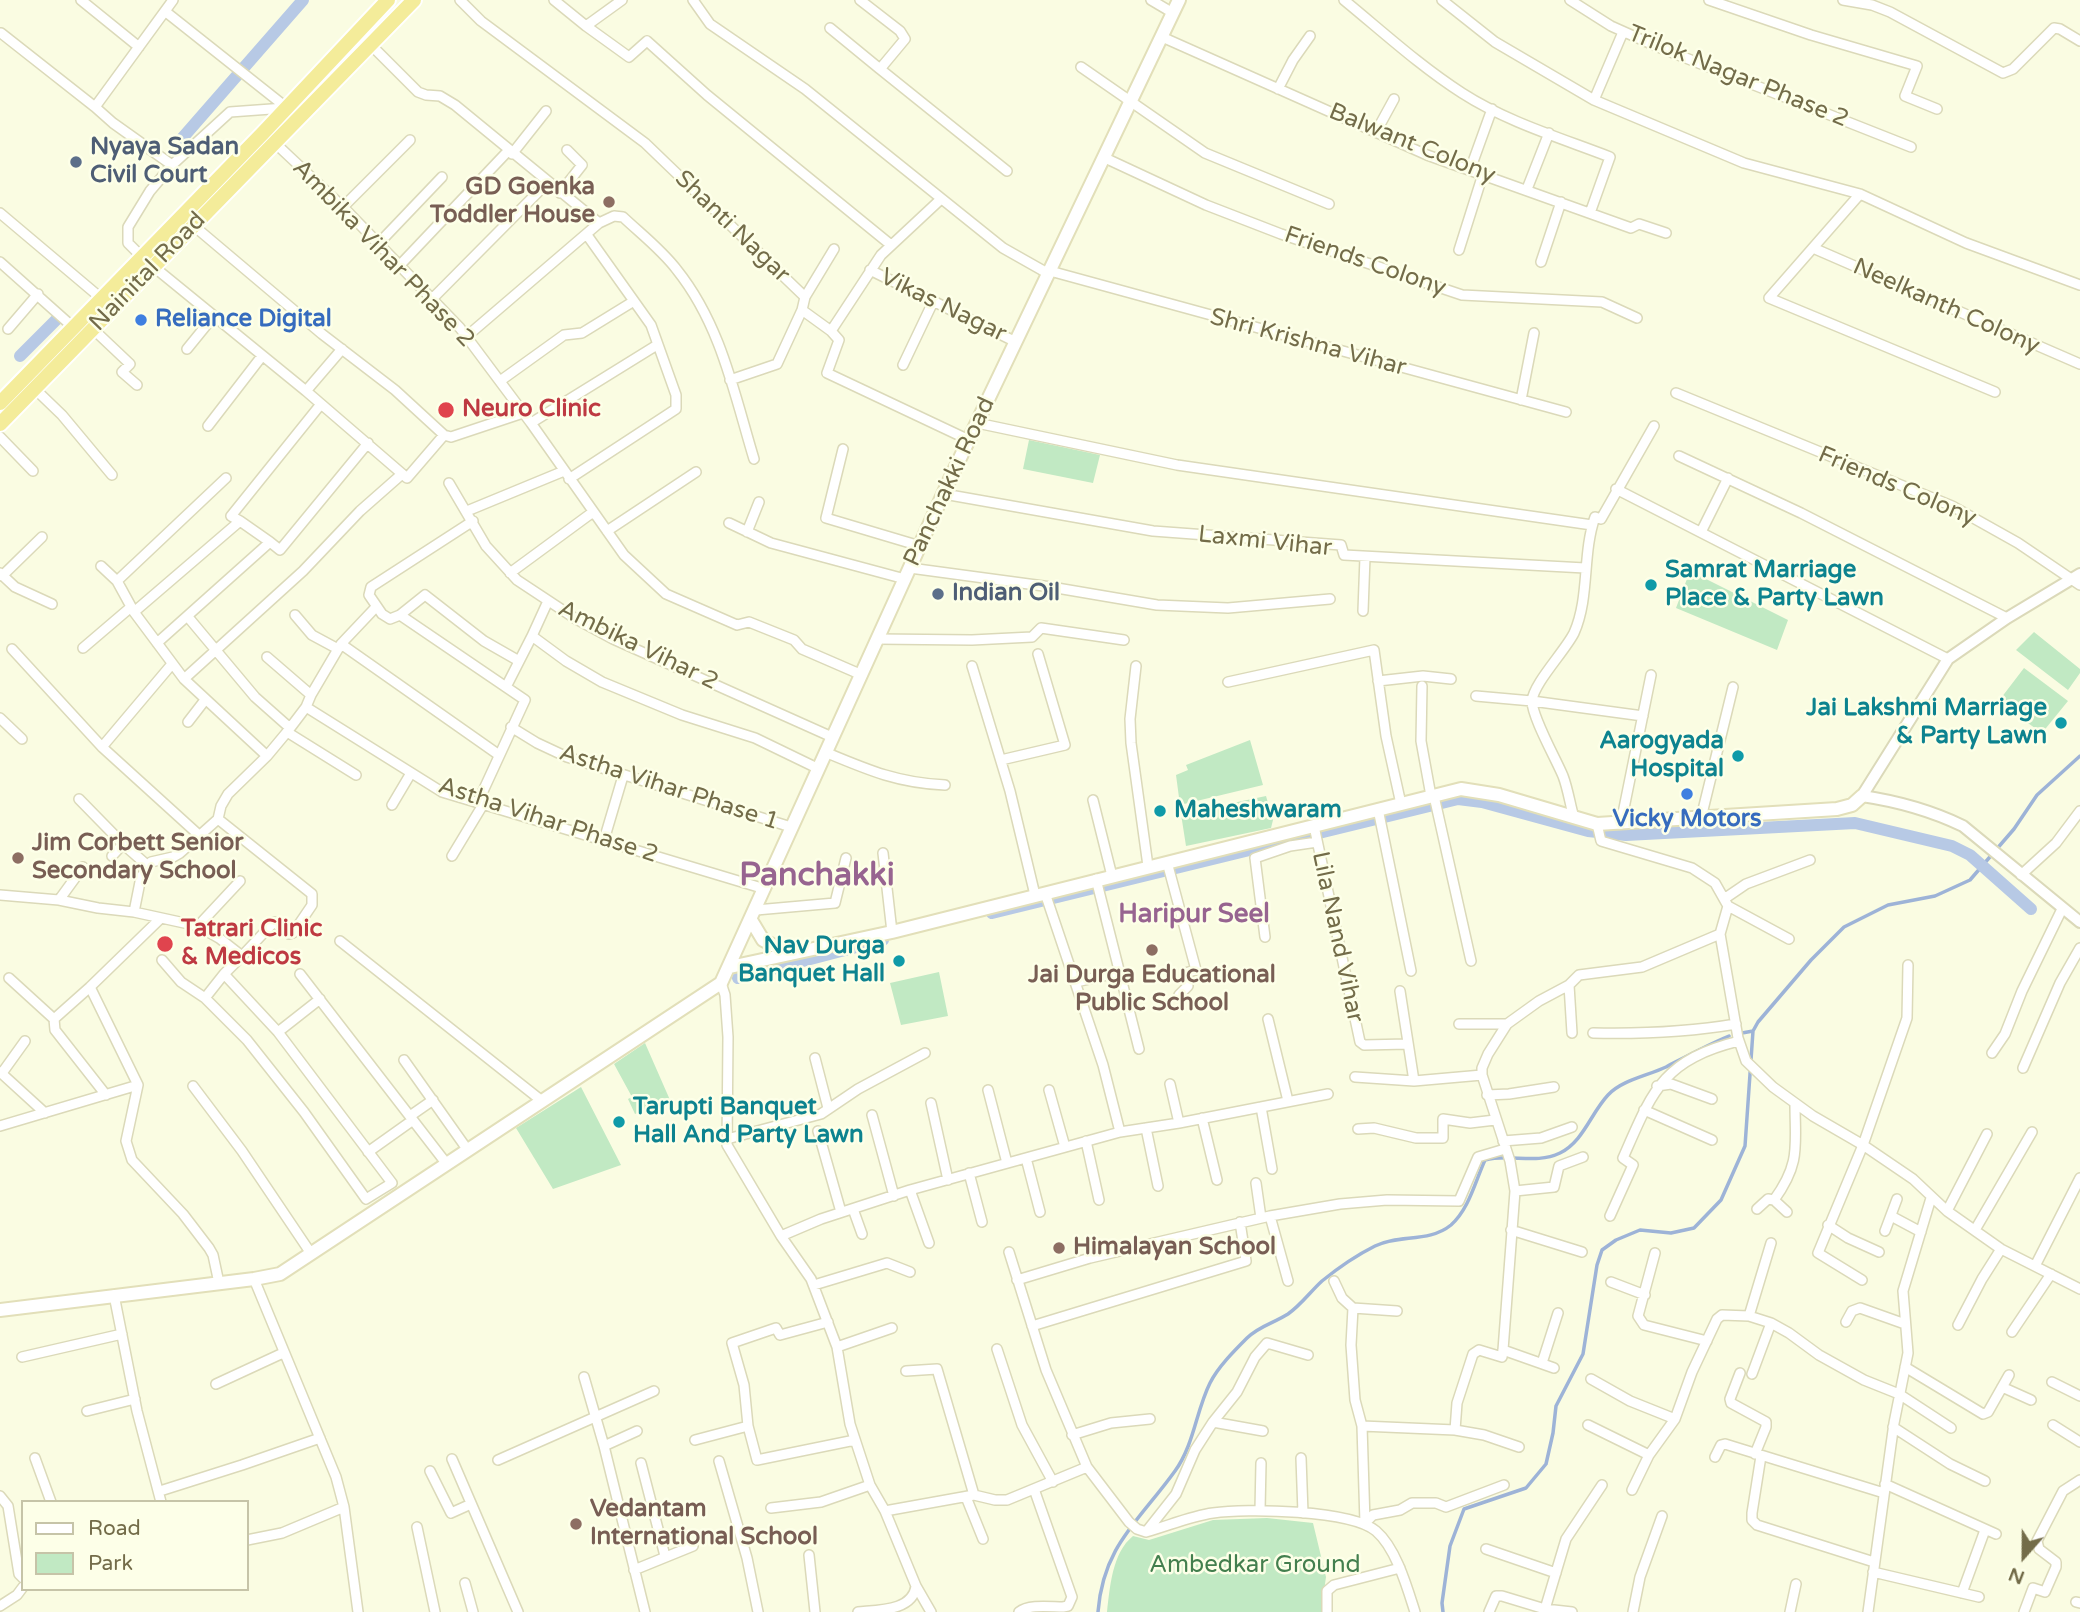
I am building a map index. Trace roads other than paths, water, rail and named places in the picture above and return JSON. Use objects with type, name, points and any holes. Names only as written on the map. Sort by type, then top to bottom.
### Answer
[{"type":"highway","name":"Nainital Road","points":[[0,403],[74,328],[93,291],[115,285],[388,0]]},
{"type":"highway","name":"Nainital Road","points":[[0,424],[414,0]]},
{"type":"highway","points":[[358,32],[371,45]]},
{"type":"highway","points":[[286,108],[298,118]]},
{"type":"highway","points":[[263,133],[275,143]]},
{"type":"highway","points":[[141,256],[154,267]]},
{"type":"highway","points":[[115,285],[126,295]]},
{"type":"main road","name":"Panchakki Road","points":[[721,983],[969,439],[1179,0]]},
{"type":"main road","points":[[730,967],[1098,885],[1112,876],[1149,866],[1169,867],[1316,834],[1379,815],[1401,804],[1434,800],[1461,789],[1470,789],[1574,818],[1598,830],[1621,823],[1837,809],[1852,804],[1862,796]]},
{"type":"main road","points":[[753,915],[763,940],[790,954]]},
{"type":"main road","points":[[0,1310],[280,1274],[721,983]]},
{"type":"street","points":[[81,0],[139,47]]},
{"type":"street","points":[[95,107],[173,0]]},
{"type":"street","name":"Shanti Nagar","points":[[460,0],[481,22],[645,143],[805,297],[802,310],[831,331]]},
{"type":"street","points":[[554,0],[629,57],[647,41],[707,95],[891,245]]},
{"type":"street","points":[[586,26],[622,0]]},
{"type":"street","name":"Shri Krishna Vihar","points":[[693,0],[710,24],[805,89],[1003,248],[1049,272],[1566,412]]},
{"type":"street","points":[[860,0],[900,31],[905,39],[880,69]]},
{"type":"street","points":[[1151,0],[1173,13]]},
{"type":"street","points":[[1344,0],[1417,61],[1463,94],[1492,109],[1611,157],[1590,213]]},
{"type":"street","points":[[1442,0],[1495,43],[1594,100],[1744,163],[1860,194],[1966,243],[2080,285]]},
{"type":"street","name":"Trilok Nagar Phase 2","points":[[1570,0],[1623,32],[1911,147]]},
{"type":"street","points":[[1709,0],[1811,35],[1917,66],[1905,96],[1937,109]]},
{"type":"street","points":[[1843,0],[1890,12],[2003,73],[2013,69],[2054,28],[2080,41]]},
{"type":"street","points":[[166,12],[286,108]]},
{"type":"street","points":[[830,29],[1007,171]]},
{"type":"street","points":[[1594,100],[1623,32]]},
{"type":"street","points":[[1,33],[113,123],[172,165]]},
{"type":"street","points":[[1278,89],[1293,60],[1310,36]]},
{"type":"street","name":"Balwant Colony","points":[[1162,37],[1427,155],[1631,228],[1639,224],[1666,233]]},
{"type":"street","points":[[371,45],[418,92],[440,96],[454,105],[598,223]]},
{"type":"street","points":[[1081,67],[1205,153],[1329,204]]},
{"type":"street","points":[[1376,132],[1394,99]]},
{"type":"street","points":[[141,256],[128,243],[128,227],[150,191],[172,165],[230,111],[286,108]]},
{"type":"street","points":[[1470,170],[1492,109]]},
{"type":"street","points":[[400,265],[546,111]]},
{"type":"street","points":[[1527,189],[1549,133]]},
{"type":"street","points":[[343,207],[410,140]]},
{"type":"street","name":"Ambika Vihar Phase 2","points":[[275,143],[379,243],[466,337],[531,423],[624,555],[666,594],[737,625],[749,622],[794,640],[802,649],[862,675]]},
{"type":"street","points":[[560,193],[582,165],[567,150]]},
{"type":"street","name":"Friends Colony","points":[[1105,158],[1206,205],[1462,295],[1602,302],[1637,318]]},
{"type":"street","points":[[1459,250],[1483,174]]},
{"type":"street","points":[[379,243],[442,177]]},
{"type":"street","points":[[432,299],[547,183]]},
{"type":"street","points":[[1860,194],[1769,298],[1995,392]]},
{"type":"street","points":[[941,200],[891,245],[870,270],[831,331],[839,340],[827,373],[969,439]]},
{"type":"street","points":[[1541,262],[1561,202]]},
{"type":"street","points":[[0,213],[93,291]]},
{"type":"street","points":[[466,337],[598,223],[614,216],[623,217],[676,268],[699,300],[712,325],[754,459]]},
{"type":"street","points":[[194,226],[394,390],[444,435],[451,437],[523,413]]},
{"type":"street","points":[[467,511],[567,475],[676,409],[676,395],[651,325],[587,235]]},
{"type":"street","name":"Neelkanth Colony","points":[[1813,248],[2080,364]]},
{"type":"street","points":[[805,297],[834,249]]},
{"type":"street","points":[[0,262],[74,328]]},
{"type":"street","points":[[154,267],[306,391],[407,478],[444,435]]},
{"type":"street","name":"Vikas Nagar","points":[[870,270],[1016,342]]},
{"type":"street","points":[[8,329],[38,294]]},
{"type":"street","points":[[500,381],[564,335],[582,333],[634,301]]},
{"type":"street","points":[[903,365],[933,302]]},
{"type":"street","points":[[730,380],[777,364],[802,310]]},
{"type":"street","points":[[187,349],[213,317]]},
{"type":"street","points":[[93,329],[130,365],[122,372],[137,385]]},
{"type":"street","points":[[1521,400],[1534,333]]},
{"type":"street","points":[[531,423],[657,345]]},
{"type":"street","points":[[306,391],[342,349]]},
{"type":"street","points":[[208,426],[262,356]]},
{"type":"street","points":[[35,389],[62,415],[112,475]]},
{"type":"street","name":"Friends Colony","points":[[1676,393],[1952,506],[2077,579]]},
{"type":"street","points":[[321,404],[231,516],[280,550],[368,443]]},
{"type":"street","points":[[977,423],[1177,465],[1592,525]]},
{"type":"street","points":[[1574,818],[1563,778],[1532,701],[1543,678],[1575,630],[1582,604],[1585,568],[1595,517],[1601,519],[1654,426]]},
{"type":"street","points":[[0,437],[33,471]]},
{"type":"street","points":[[843,449],[826,518],[920,546]]},
{"type":"street","points":[[1679,456],[2007,618]]},
{"type":"street","points":[[607,531],[696,472]]},
{"type":"street","points":[[184,679],[303,572],[360,511],[402,474]]},
{"type":"street","points":[[117,581],[226,478]]},
{"type":"street","points":[[1701,532],[1728,478]]},
{"type":"street","name":"Ambika Vihar 2","points":[[449,482],[486,546],[510,573],[548,601],[613,639],[832,737]]},
{"type":"street","points":[[1616,489],[1948,659]]},
{"type":"street","name":"Laxmi Vihar","points":[[944,494],[1153,531],[1341,545],[1344,555],[1585,568]]},
{"type":"street","points":[[747,532],[759,502]]},
{"type":"street","points":[[510,573],[593,512]]},
{"type":"street","points":[[83,648],[240,521]]},
{"type":"street","points":[[472,521],[371,587],[369,595],[382,614],[390,619],[400,615],[425,595],[484,641],[519,661]]},
{"type":"street","points":[[729,523],[771,543],[908,573],[1052,587],[1157,605],[1228,608],[1330,599]]},
{"type":"street","points":[[42,537],[1,574],[15,587],[52,604]]},
{"type":"street","points":[[157,643],[270,542]]},
{"type":"street","points":[[1363,611],[1365,557]]},
{"type":"street","points":[[101,566],[117,581],[132,609],[184,679],[267,757]]},
{"type":"street","points":[[2077,579],[2007,618],[1948,659],[1862,796],[1944,817],[1963,826],[2080,922]]},
{"type":"street","points":[[506,687],[548,601]]},
{"type":"street","points":[[134,912],[141,877],[151,862],[173,857],[218,819],[228,794],[267,757],[289,730],[306,708],[339,647],[376,607]]},
{"type":"street","points":[[295,615],[313,635],[339,647],[499,755]]},
{"type":"street","points":[[400,615],[525,700],[511,727],[481,802],[452,856]]},
{"type":"street","points":[[188,617],[255,697],[289,730],[356,775]]},
{"type":"street","points":[[877,639],[1032,637],[1041,628],[1124,640]]},
{"type":"street","points":[[532,636],[566,661],[602,682],[682,715],[755,738],[817,768]]},
{"type":"street","points":[[12,649],[102,747],[200,836]]},
{"type":"street","points":[[1228,682],[1374,650],[1386,736],[1401,804]]},
{"type":"street","points":[[1001,760],[1065,745],[1038,654]]},
{"type":"street","points":[[267,657],[311,695]]},
{"type":"street","points":[[102,747],[172,664]]},
{"type":"street","points":[[972,666],[1044,897],[1103,1065],[1120,1132]]},
{"type":"street","points":[[1136,666],[1130,719],[1131,743],[1149,866]]},
{"type":"street","points":[[1621,823],[1651,675]]},
{"type":"street","points":[[1378,681],[1423,676],[1451,679]]},
{"type":"street","points":[[1422,686],[1421,741],[1471,961]]},
{"type":"street","points":[[1701,818],[1733,687]]},
{"type":"street","points":[[1476,696],[1643,716]]},
{"type":"street","points":[[188,722],[205,700]]},
{"type":"street","name":"Astha Vihar Phase 2","points":[[306,708],[442,792],[765,889]]},
{"type":"street","points":[[0,718],[22,739]]},
{"type":"street","name":"Astha Vihar Phase 1","points":[[511,727],[567,757],[791,827]]},
{"type":"street","points":[[825,752],[883,776],[915,784],[945,785]]},
{"type":"street","points":[[392,805],[411,773]]},
{"type":"street","points":[[604,840],[623,776]]},
{"type":"street","points":[[79,799],[122,844],[148,866]]},
{"type":"street","points":[[1093,800],[1112,876]]},
{"type":"street","points":[[2021,875],[2056,843],[2080,811]]},
{"type":"street","points":[[1379,815],[1411,971]]},
{"type":"street","points":[[205,998],[274,922],[289,934],[293,933],[312,905],[312,894],[218,819]]},
{"type":"street","points":[[1598,830],[1601,841],[1692,868],[1715,883],[1726,903],[1788,939]]},
{"type":"street","points":[[1265,937],[1255,858],[1316,834]]},
{"type":"street","name":"Lila Nand Vihar","points":[[1316,834],[1360,1042],[1364,1045],[1407,1044]]},
{"type":"street","points":[[112,856],[122,844]]},
{"type":"street","points":[[883,853],[891,932]]},
{"type":"street","points":[[753,915],[835,903],[846,859]]},
{"type":"street","points":[[1810,860],[1746,884],[1726,903],[1720,934],[1739,1041],[1746,1061],[1813,1116],[1863,1145],[1913,1179],[1947,1211],[2001,1250],[2080,1289]]},
{"type":"street","points":[[59,900],[83,867]]},
{"type":"street","points":[[1169,867],[1196,970],[1185,972],[1188,986],[1180,995]]},
{"type":"street","points":[[198,926],[240,881]]},
{"type":"street","points":[[1098,885],[1139,1049]]},
{"type":"street","points":[[0,895],[59,900],[198,926],[242,956]]},
{"type":"street","points":[[1992,1053],[2005,1034],[2022,991],[2062,909]]},
{"type":"street","points":[[54,1019],[160,919]]},
{"type":"street","points":[[1455,1430],[1457,1404],[1473,1354],[1479,1350],[1502,1357],[1503,1350],[1515,1191],[1506,1151],[1482,1075],[1488,1054],[1507,1024],[1539,1001],[1569,985],[1579,975],[1642,967],[1720,934]]},
{"type":"street","points":[[340,941],[542,1101]]},
{"type":"street","points":[[2023,1068],[2060,983],[2080,948]]},
{"type":"street","points":[[162,961],[181,982],[205,998],[247,1040],[304,1112],[366,1199],[392,1183],[278,1032],[224,974]]},
{"type":"street","points":[[1862,1280],[1819,1255],[1819,1249],[1863,1145],[1907,1018],[1908,964]]},
{"type":"street","points":[[1076,982],[1121,972]]},
{"type":"street","points":[[300,974],[446,1163]]},
{"type":"street","points":[[9,978],[54,1019],[55,1030],[106,1095]]},
{"type":"street","points":[[721,983],[725,995],[728,1037],[727,1145],[814,1285],[837,1347],[850,1424],[870,1485],[885,1511],[916,1586],[930,1612]]},
{"type":"street","points":[[1569,985],[1572,1033]]},
{"type":"street","points":[[90,987],[138,1085],[126,1140],[132,1160],[183,1214],[209,1248],[219,1283]]},
{"type":"street","points":[[1400,991],[1414,1081]]},
{"type":"street","points":[[278,1032],[320,999]]},
{"type":"street","points":[[1268,1018],[1288,1101]]},
{"type":"street","points":[[1460,1024],[1507,1024]]},
{"type":"street","points":[[1593,1033],[1627,1034],[1707,1029],[1736,1024]]},
{"type":"street","points":[[25,1041],[1,1072],[46,1113]]},
{"type":"street","points":[[1610,1216],[1633,1165],[1623,1158],[1657,1086],[1689,1060],[1718,1046],[1739,1041]]},
{"type":"street","points":[[727,1139],[821,1114],[858,1089],[926,1053]]},
{"type":"street","points":[[815,1058],[828,1108]]},
{"type":"street","points":[[404,1060],[467,1149]]},
{"type":"street","points":[[1354,1077],[1414,1081],[1482,1075]]},
{"type":"street","points":[[1170,1084],[1179,1123]]},
{"type":"street","points":[[1657,1086],[1671,1084],[1712,1099]]},
{"type":"street","points":[[1,1124],[138,1085]]},
{"type":"street","points":[[193,1086],[242,1151],[310,1252]]},
{"type":"street","points":[[1487,1095],[1554,1087]]},
{"type":"street","points":[[988,1090],[1007,1163]]},
{"type":"street","points":[[1049,1090],[1065,1147]]},
{"type":"street","points":[[782,1236],[841,1212],[969,1173],[1120,1132],[1328,1094]]},
{"type":"street","points":[[368,1152],[433,1100]]},
{"type":"street","points":[[931,1103],[948,1180]]},
{"type":"street","points":[[1774,1200],[1789,1180],[1794,1164],[1795,1103]]},
{"type":"street","points":[[1261,1107],[1272,1169]]},
{"type":"street","points":[[1644,1110],[1712,1140]]},
{"type":"street","points":[[873,1115],[894,1196]]},
{"type":"street","points":[[1202,1118],[1217,1180]]},
{"type":"street","points":[[1358,1129],[1374,1128],[1416,1138],[1443,1138],[1443,1119],[1470,1123],[1495,1119]]},
{"type":"street","points":[[1017,1280],[1090,1258],[1266,1217],[1340,1204],[1387,1200],[1459,1201],[1478,1157],[1506,1151],[1572,1127]]},
{"type":"street","points":[[1146,1128],[1158,1186]]},
{"type":"street","points":[[818,1131],[841,1212]]},
{"type":"street","points":[[1975,1230],[2032,1132]]},
{"type":"street","points":[[1947,1211],[1987,1133]]},
{"type":"street","points":[[1086,1141],[1099,1200]]},
{"type":"street","points":[[1515,1191],[1554,1187],[1559,1166],[1583,1157]]},
{"type":"street","points":[[1026,1158],[1040,1212]]},
{"type":"street","points":[[969,1173],[982,1222]]},
{"type":"street","points":[[2035,1266],[2080,1178]]},
{"type":"street","points":[[1256,1183],[1288,1281]]},
{"type":"street","points":[[910,1191],[929,1243]]},
{"type":"street","points":[[1868,1612],[1893,1427],[1908,1353],[1902,1292],[1931,1198]]},
{"type":"street","points":[[1757,1209],[1768,1199],[1774,1200],[1787,1212]]},
{"type":"street","points":[[1885,1231],[1897,1199]]},
{"type":"street","points":[[853,1209],[862,1234]]},
{"type":"street","points":[[1891,1216],[1921,1232]]},
{"type":"street","points":[[1032,1326],[1246,1261],[1240,1222]]},
{"type":"street","points":[[1828,1225],[1848,1238],[1879,1252]]},
{"type":"street","points":[[1511,1230],[1582,1252]]},
{"type":"street","points":[[1749,1316],[1771,1243]]},
{"type":"street","points":[[1958,1325],[2001,1250]]},
{"type":"street","points":[[1009,1252],[1046,1370],[1072,1435],[1087,1467],[1129,1522],[1142,1531],[1212,1513],[1260,1510],[1303,1513],[1364,1523],[1382,1537],[1400,1568],[1415,1612]]},
{"type":"street","points":[[1655,1253],[1638,1316],[1644,1325],[1707,1342]]},
{"type":"street","points":[[814,1285],[887,1263],[910,1272]]},
{"type":"street","points":[[2012,1332],[2051,1275]]},
{"type":"street","points":[[254,1279],[335,1477],[344,1507],[358,1612]]},
{"type":"street","points":[[1334,1281],[1342,1297],[1353,1308],[1396,1311]]},
{"type":"street","points":[[1611,1282],[1645,1295]]},
{"type":"street","points":[[114,1295],[135,1399],[161,1500]]},
{"type":"street","points":[[1353,1308],[1351,1345],[1355,1400],[1362,1426],[1364,1523]]},
{"type":"street","points":[[1846,1322],[1852,1311],[1860,1308],[1905,1324]]},
{"type":"street","points":[[1542,1363],[1558,1313]]},
{"type":"street","points":[[1632,1490],[1649,1455],[1675,1419],[1692,1373],[1717,1320],[1722,1315],[1749,1316],[1771,1323],[1819,1356],[1864,1380],[1899,1394],[1951,1429]]},
{"type":"street","points":[[828,1322],[780,1335],[776,1328],[732,1343],[744,1385],[748,1426],[757,1460],[855,1440]]},
{"type":"street","points":[[1752,1374],[1771,1323]]},
{"type":"street","points":[[837,1347],[892,1328]]},
{"type":"street","points":[[22,1357],[122,1335]]},
{"type":"street","points":[[1142,1531],[1176,1494],[1195,1450],[1237,1392],[1255,1357],[1267,1343],[1308,1355]]},
{"type":"street","points":[[997,1349],[1022,1425],[1054,1482]]},
{"type":"street","points":[[1503,1350],[1554,1368]]},
{"type":"street","points":[[216,1384],[283,1353]]},
{"type":"street","points":[[1905,1367],[1983,1414],[1989,1412],[2009,1376]]},
{"type":"street","points":[[906,1371],[937,1369],[983,1539]]},
{"type":"street","points":[[1740,1373],[1730,1399],[1731,1403],[1766,1422],[1758,1455],[1752,1513],[1752,1520],[1757,1525],[1873,1567],[1979,1597]]},
{"type":"street","points":[[584,1377],[645,1612]]},
{"type":"street","points":[[1591,1379],[1630,1401],[1675,1419]]},
{"type":"street","points":[[2052,1382],[2080,1396]]},
{"type":"street","points":[[2002,1387],[2031,1400]]},
{"type":"street","points":[[498,1460],[654,1391]]},
{"type":"street","points":[[87,1411],[135,1399]]},
{"type":"street","points":[[1072,1435],[1111,1423],[1150,1419]]},
{"type":"street","points":[[1213,1422],[1263,1431]]},
{"type":"street","points":[[1588,1425],[1649,1455]]},
{"type":"street","points":[[2053,1425],[2080,1442]]},
{"type":"street","points":[[695,1440],[748,1426]]},
{"type":"street","points":[[1362,1426],[1455,1430],[1485,1435],[1518,1447]]},
{"type":"street","points":[[1893,1427],[1950,1464],[1985,1481]]},
{"type":"street","points":[[604,1446],[637,1431]]},
{"type":"street","points":[[159,1491],[320,1438]]},
{"type":"street","points":[[1714,1457],[1721,1445],[1726,1444],[1884,1488],[1942,1508],[1996,1534]]},
{"type":"street","points":[[35,1458],[50,1500]]},
{"type":"street","points":[[1301,1458],[1303,1513]]},
{"type":"street","points":[[452,1459],[518,1612]]},
{"type":"street","points":[[719,1461],[747,1558],[758,1612]]},
{"type":"street","points":[[1260,1510],[1261,1463]]},
{"type":"street","points":[[641,1464],[665,1556]]},
{"type":"street","points":[[885,1511],[970,1496],[1001,1500],[1054,1482],[1087,1467]]},
{"type":"street","points":[[430,1471],[451,1513],[471,1504]]},
{"type":"street","points":[[2024,1612],[2033,1588],[2045,1592],[2056,1567],[2053,1558],[2039,1549],[2037,1541],[2063,1492],[2080,1480]]},
{"type":"street","points":[[771,1508],[821,1502],[870,1485]]},
{"type":"street","points":[[1364,1523],[1373,1515],[1400,1510],[1412,1503],[1436,1503],[1446,1507],[1504,1485]]},
{"type":"street","points":[[1545,1609],[1566,1539],[1601,1486]]},
{"type":"street","points":[[1019,1612],[1029,1608],[1063,1607],[1068,1605],[1072,1597],[1034,1489]]},
{"type":"street","points":[[0,1496],[8,1506],[21,1576]]},
{"type":"street","points":[[248,1540],[282,1533],[344,1507]]},
{"type":"street","points":[[1633,1612],[1640,1577],[1662,1516]]},
{"type":"street","points":[[417,1527],[435,1612]]},
{"type":"street","points":[[1962,1593],[1984,1530]]},
{"type":"street","points":[[634,1570],[693,1546]]},
{"type":"street","points":[[1486,1549],[1556,1573]]},
{"type":"street","points":[[809,1555],[815,1612]]},
{"type":"street","points":[[1327,1612],[1327,1591],[1334,1585],[1400,1568]]},
{"type":"street","points":[[465,1583],[473,1612]]},
{"type":"street","points":[[1790,1612],[1796,1584]]},
{"type":"street","points":[[858,1612],[891,1608],[908,1602],[915,1594],[916,1586]]},
{"type":"street","points":[[0,1606],[21,1590]]},
{"type":"street","points":[[1489,1612],[1496,1596],[1545,1609],[1572,1612]]},
{"type":"waterway","points":[[178,143],[303,0]]},
{"type":"waterway","points":[[20,356],[58,318]]},
{"type":"waterway","points":[[1443,1612],[1450,1546],[1464,1509],[1526,1488],[1546,1464],[1556,1406],[1583,1354],[1597,1265],[1602,1250],[1616,1240],[1640,1230],[1671,1233],[1694,1228],[1721,1200],[1745,1146],[1753,1031],[1758,1022],[1811,960],[1844,927],[1888,905],[1935,896],[1970,880],[2014,829],[2037,795],[2080,756]]},
{"type":"waterway","points":[[992,913],[1458,799],[1482,802],[1588,831],[1626,835],[1855,823],[1952,846],[1970,855],[2031,909]]},
{"type":"waterway","points":[[738,978],[883,940]]},
{"type":"waterway","points":[[1742,1033],[1753,1031]]},
{"type":"waterway","points":[[1098,1612],[1101,1589],[1115,1552],[1175,1471],[1191,1439],[1210,1383],[1222,1365],[1247,1338],[1256,1330],[1288,1314],[1322,1281],[1368,1250],[1384,1242],[1433,1234],[1451,1225],[1467,1203],[1485,1160],[1532,1159],[1560,1153],[1575,1142],[1602,1102],[1614,1090],[1729,1036]]},
{"type":"place","name":"Nyaya Sadan Civil Court","points":[[76,162]]},
{"type":"place","name":"GD Goenka Toddler House","points":[[609,202]]},
{"type":"place","name":"Reliance Digital","points":[[141,320]]},
{"type":"place","name":"Neuro Clinic","points":[[446,410]]},
{"type":"place","name":"Samrat Marriage Place & Party Lawn","points":[[1651,585]]},
{"type":"place","name":"Indian Oil","points":[[938,594]]},
{"type":"place","name":"Jai Lakshmi Marriage & Party Lawn","points":[[2061,723]]},
{"type":"place","name":"Aarogyada Hospital","points":[[1738,756]]},
{"type":"place","name":"Vicky Motors","points":[[1687,794]]},
{"type":"place","name":"Maheshwaram","points":[[1160,811]]},
{"type":"place","name":"Jim Corbett Senior Secondary School","points":[[18,858]]},
{"type":"place","name":"Tatrari Clinic & Medicos","points":[[165,944]]},
{"type":"place","name":"Jai Durga Educational Public School","points":[[1152,950]]},
{"type":"place","name":"Nav Durga Banquet Hall","points":[[899,961]]},
{"type":"place","name":"Tarupti Banquet Hall And Party Lawn","points":[[619,1122]]},
{"type":"place","name":"Himalayan School","points":[[1059,1248]]},
{"type":"place","name":"Vedantam International School","points":[[576,1524]]},
{"type":"district","name":"Panchakki","points":[[817,877]]},
{"type":"district","name":"Haripur Seel","points":[[1194,915]]},
{"type":"park label","name":"Ambedkar Ground","points":[[1255,1566]]}]
